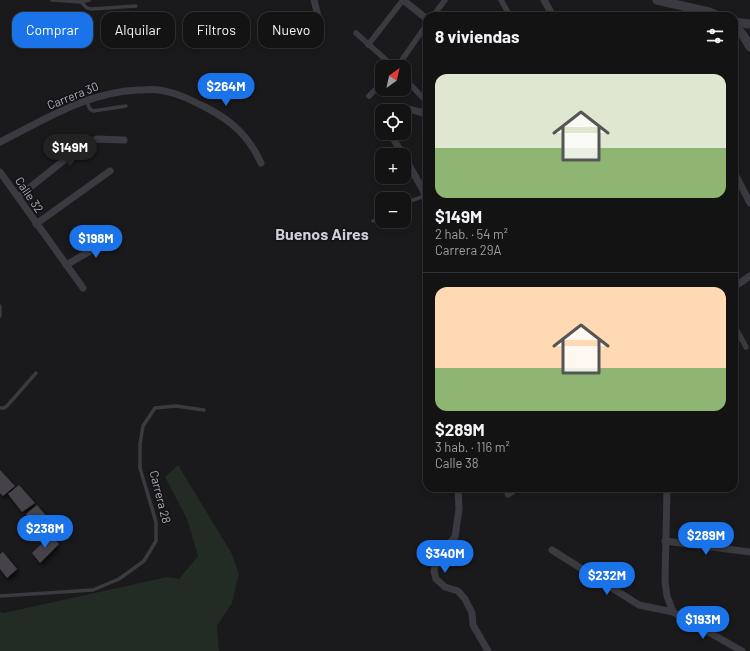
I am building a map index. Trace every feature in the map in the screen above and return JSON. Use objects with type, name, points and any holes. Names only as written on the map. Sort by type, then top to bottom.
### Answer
[{"type":"street","points":[[314,0],[317,12]]},
{"type":"street","points":[[368,44],[403,0],[423,16]]},
{"type":"street","points":[[436,12],[445,0]]},
{"type":"street","points":[[501,0],[508,12]]},
{"type":"street","points":[[544,0],[551,12]]},
{"type":"street","points":[[657,0],[710,12]]},
{"type":"street","points":[[738,23],[750,24]]},
{"type":"street","points":[[738,28],[750,42]]},
{"type":"street","points":[[402,60],[423,30]]},
{"type":"street","points":[[356,33],[386,60]]},
{"type":"street","points":[[411,85],[423,98]]},
{"type":"street","name":"Carrera 30","points":[[0,142],[86,101],[116,92],[159,90],[199,104],[219,114],[238,128],[257,154],[261,163]]},
{"type":"street","points":[[369,96],[375,90]]},
{"type":"street","points":[[411,111],[423,114]]},
{"type":"street","points":[[18,197],[83,146],[96,139],[124,140]]},
{"type":"street","points":[[411,167],[423,192]]},
{"type":"street","points":[[36,224],[110,171]]},
{"type":"street","name":"Calle 32","points":[[0,172],[83,288]]},
{"type":"street","points":[[738,180],[750,203]]},
{"type":"street","points":[[66,265],[116,236]]},
{"type":"street","points":[[738,284],[750,276]]},
{"type":"street","points":[[738,333],[746,348]]},
{"type":"street","points":[[458,492],[459,509],[455,536],[437,558],[434,572],[436,579],[445,587],[458,591],[465,599],[472,613],[473,624],[488,651]]},
{"type":"street","points":[[667,492],[665,581],[673,612]]},
{"type":"street","points":[[665,541],[750,552]]},
{"type":"street","points":[[552,550],[639,605],[673,612],[742,651]]},
{"type":"lane","points":[[52,0],[81,2],[88,0]]},
{"type":"lane","points":[[81,2],[87,8],[92,10],[136,6]]},
{"type":"lane","points":[[86,101],[90,109],[93,111],[126,106]]},
{"type":"lane","points":[[411,202],[423,200]]},
{"type":"lane","points":[[0,306],[0,316]]},
{"type":"lane","points":[[0,408],[7,406],[36,372]]},
{"type":"lane","name":"Carrera 28","points":[[0,596],[93,590],[119,579],[144,561],[156,541],[156,522],[140,468],[143,426],[155,408],[176,406],[204,410]]},
{"type":"shaded area","points":[[178,465],[232,554],[239,574],[232,603],[217,626],[219,651],[0,651],[0,612],[4,613],[167,577],[179,579],[198,556],[187,519],[165,477]]},
{"type":"building","points":[[0,470],[15,486],[3,496],[0,493]]},
{"type":"building","points":[[19,485],[35,503],[22,512],[8,494]]},
{"type":"building","points":[[37,505],[52,523],[42,533],[26,514]]},
{"type":"building","points":[[51,535],[59,544],[40,563],[32,553]]},
{"type":"building","points":[[3,552],[17,569],[7,578],[0,569],[0,554]]},
{"type":"district","name":"Buenos Aires","points":[[322,234]]}]
